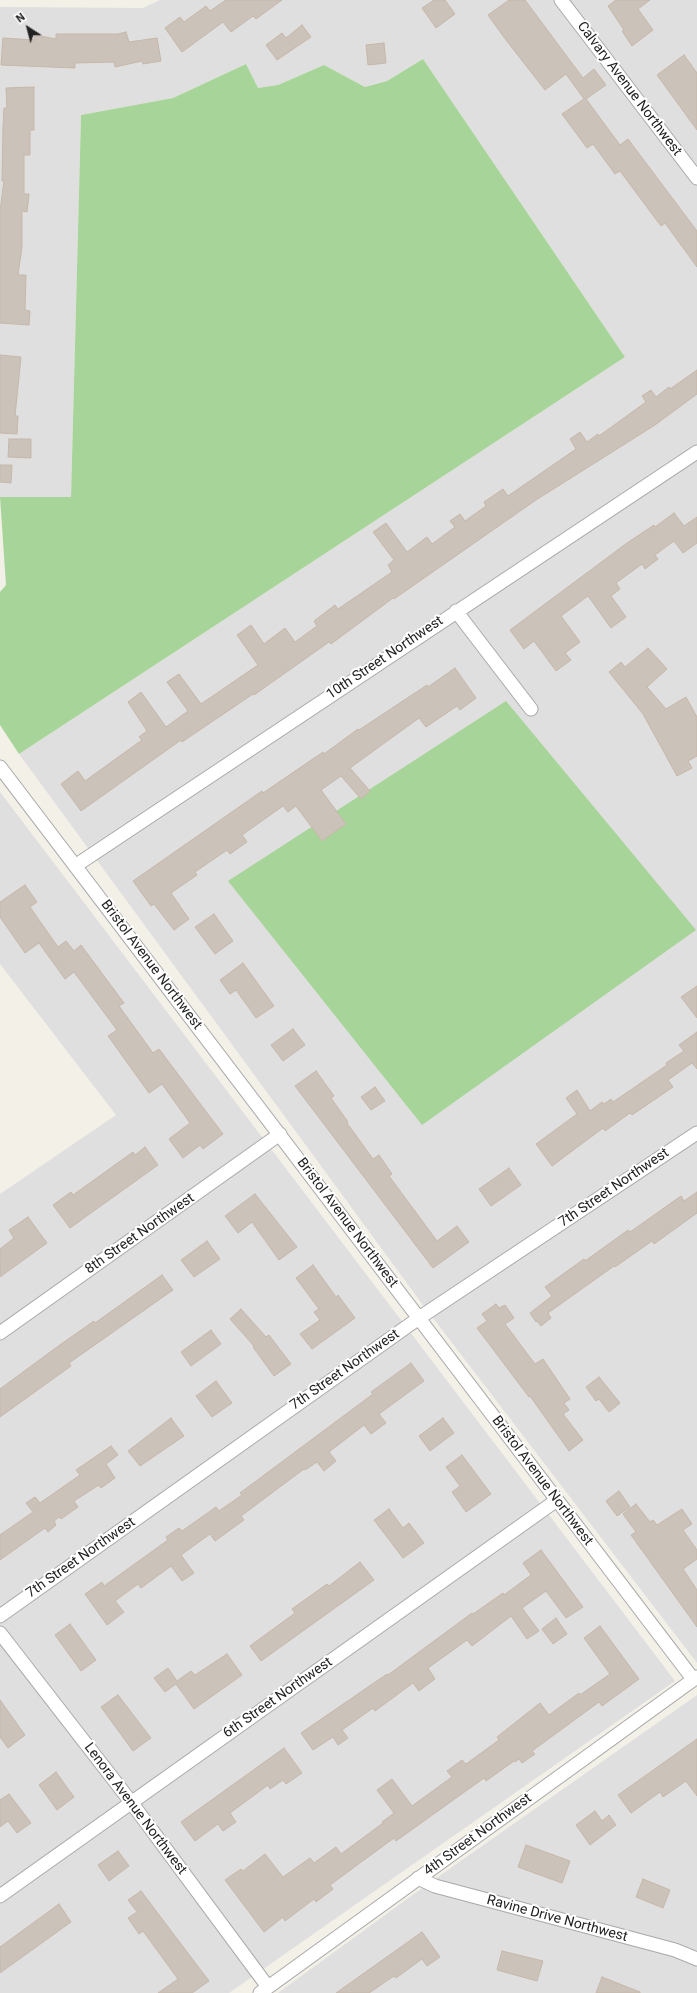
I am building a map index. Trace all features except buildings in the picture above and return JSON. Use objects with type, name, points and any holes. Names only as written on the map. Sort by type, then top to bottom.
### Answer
[{"type":"street","name":"Calvary Avenue Northwest","points":[[560,0],[697,178]]},
{"type":"street","name":"10th Street Northwest","points":[[75,866],[697,452]]},
{"type":"street","points":[[456,611],[531,709]]},
{"type":"street","name":"Bristol Avenue Northwest","points":[[0,767],[557,1500],[695,1678]]},
{"type":"street","name":"7th Street Northwest","points":[[0,1616],[419,1318],[697,1133]]},
{"type":"street","name":"8th Street Northwest","points":[[0,1333],[280,1134]]},
{"type":"street","name":"6th Street Northwest","points":[[0,1896],[557,1500]]},
{"type":"street","name":"Lenora Avenue Northwest","points":[[0,1633],[131,1802],[264,1990]]},
{"type":"street","name":"4th Street Northwest","points":[[264,1990],[695,1678]]},
{"type":"street","name":"Ravine Drive Northwest","points":[[418,1878],[435,1886],[667,1948],[697,1959]]},
{"type":"shaded area","points":[[160,0],[697,0],[697,1663],[420,1301],[19,754],[625,357],[423,59],[387,81],[365,87],[324,65],[278,85],[258,88],[246,64],[173,98],[81,115],[71,498],[0,497],[0,7],[143,8]]},
{"type":"shaded area","points":[[0,792],[675,1681],[229,1993],[0,1993],[0,1194],[116,1115],[0,964]]},
{"type":"shaded area","points":[[697,1695],[697,1993],[278,1993],[418,1891]]},
{"type":"green space","points":[[423,59],[625,357],[19,754],[0,725],[0,592],[6,585],[0,497],[71,497],[81,115],[173,98],[246,64],[258,88],[278,85],[324,65],[365,87],[387,81]]},
{"type":"green space","points":[[506,701],[696,930],[422,1125],[228,881]]}]
